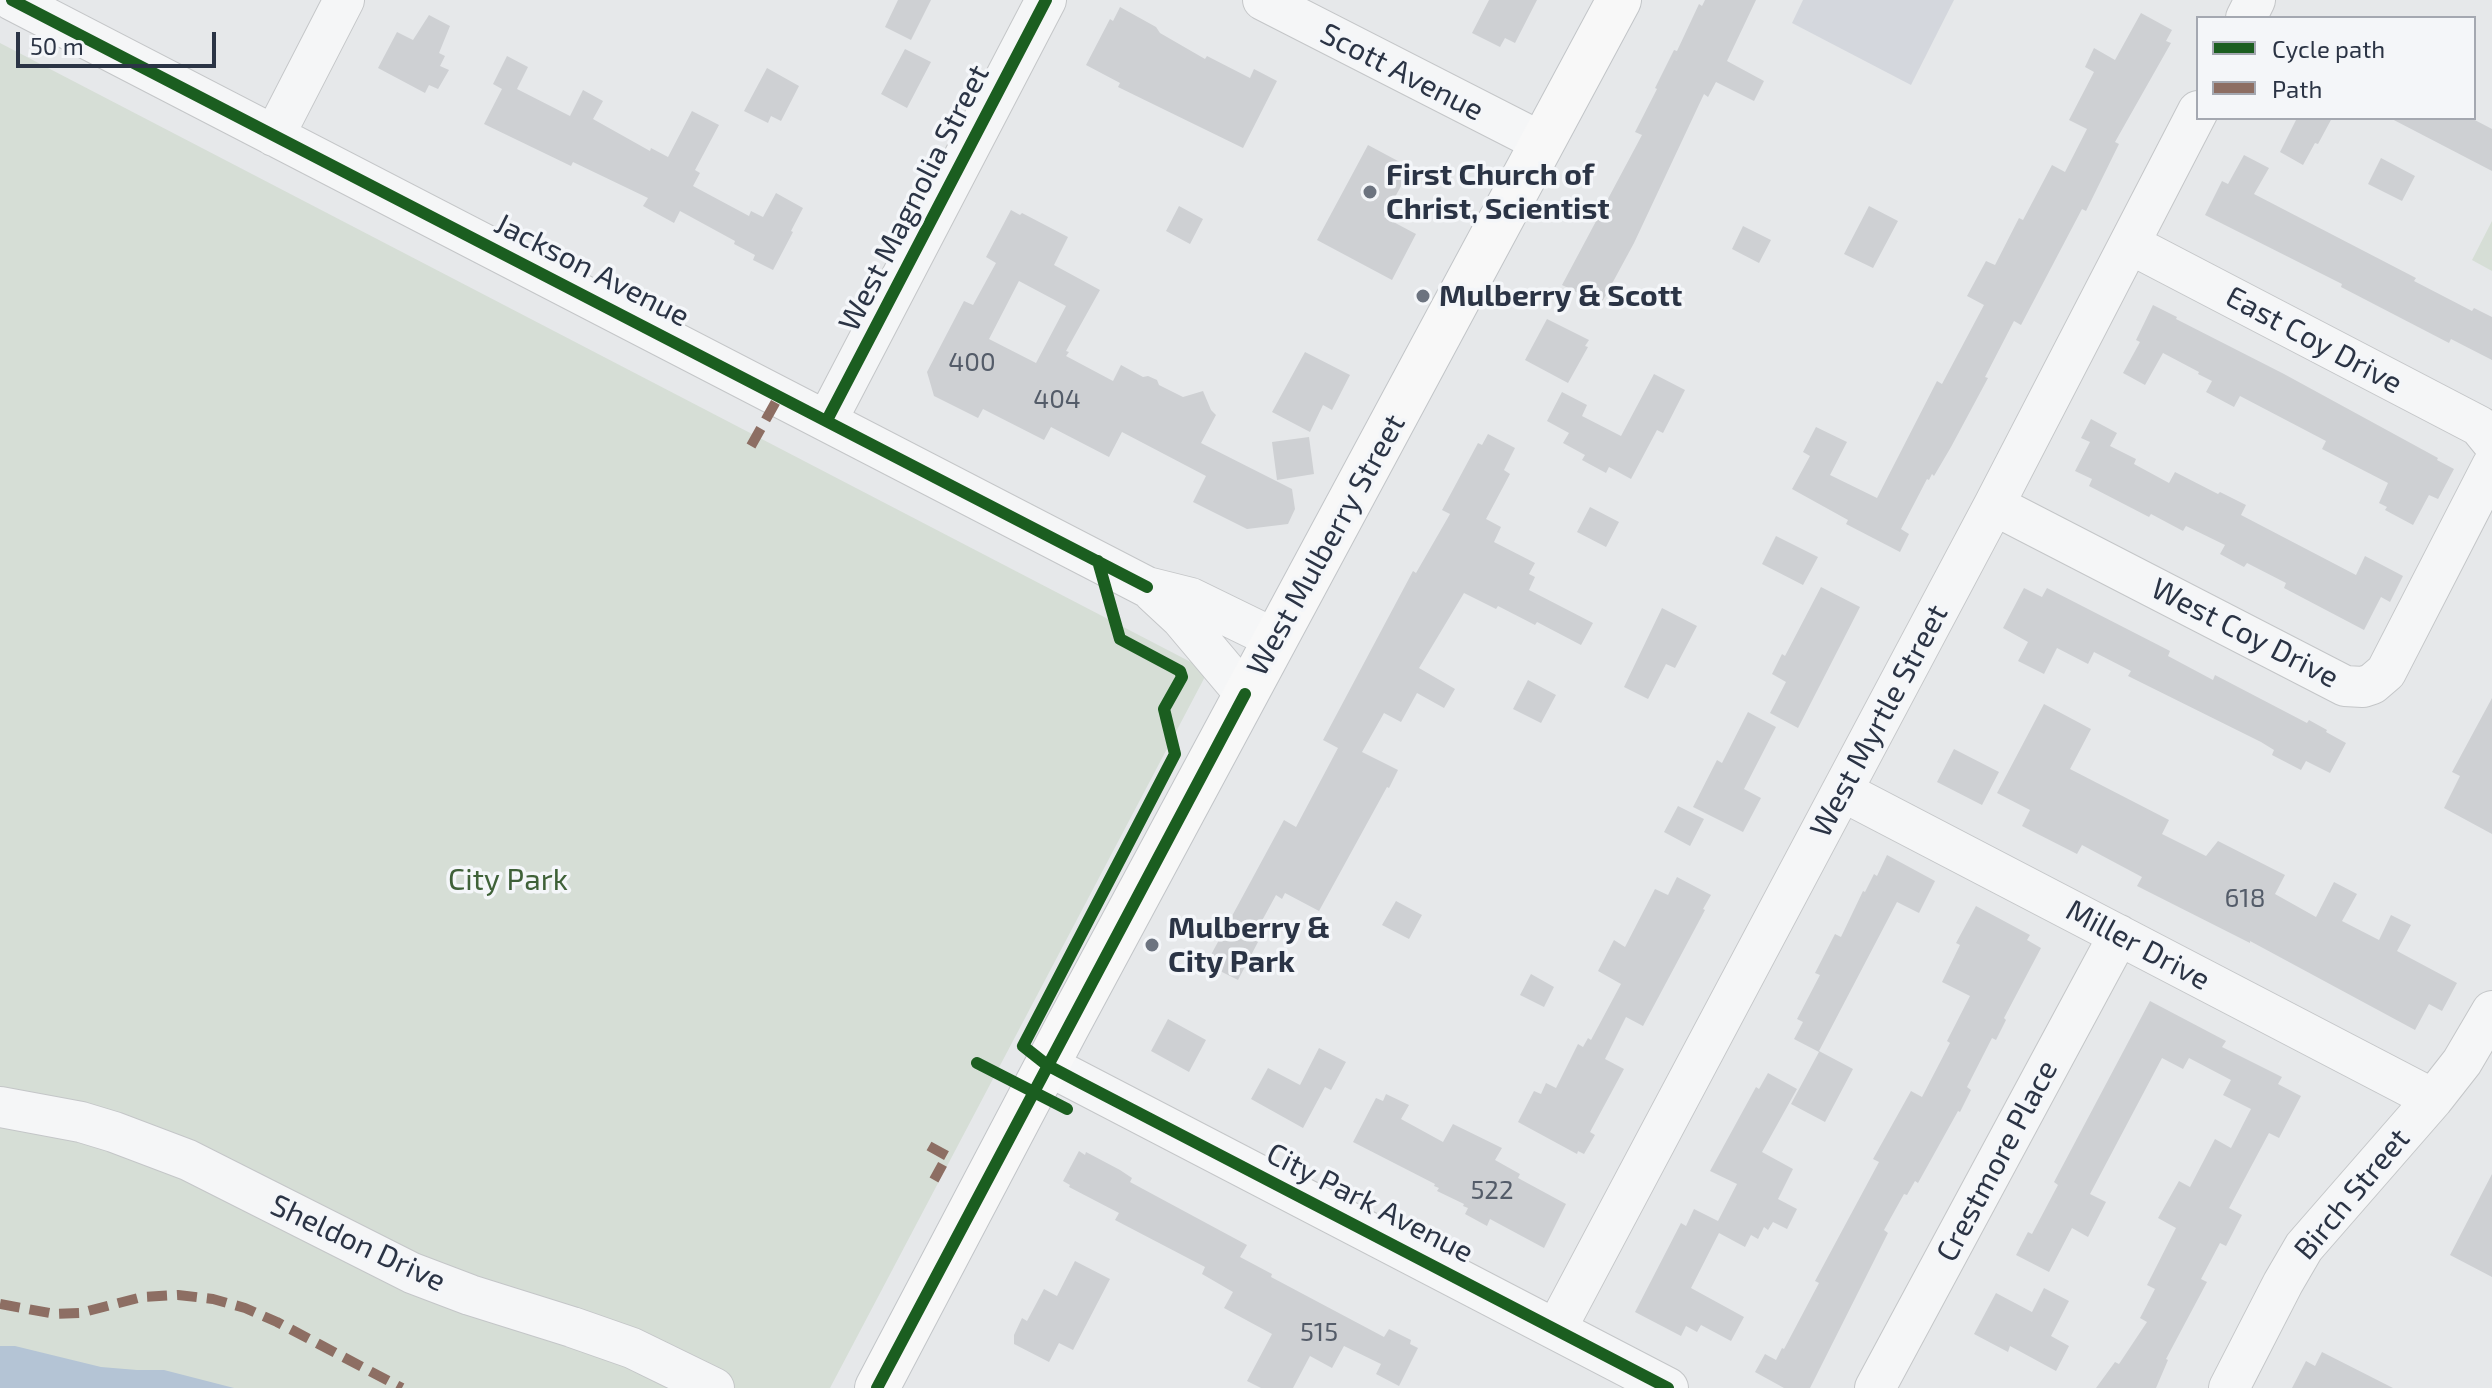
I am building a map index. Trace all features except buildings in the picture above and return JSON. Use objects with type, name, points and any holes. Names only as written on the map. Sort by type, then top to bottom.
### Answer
[{"type":"main road","name":"West Mulberry Street","points":[[877,1388],[1245,694],[1619,0]]},
{"type":"street","name":"Jackson Avenue","points":[[12,0],[1147,587],[1191,598],[1275,639]]},
{"type":"street","points":[[274,136],[344,0]]},
{"type":"street","name":"West Magnolia Street","points":[[827,420],[1046,0]]},
{"type":"street","name":"Scott Avenue","points":[[1263,0],[1543,143]]},
{"type":"street","name":"West Myrtle Street","points":[[1556,1329],[1994,505],[2196,115]]},
{"type":"street","name":"East Coy Drive","points":[[2130,244],[2479,426],[2492,442]]},
{"type":"street","name":"West Coy Drive","points":[[1994,505],[2354,688],[2372,684],[2386,672],[2492,466]]},
{"type":"street","name":"Jackson Avenue","points":[[1147,587],[1181,618],[1245,694]]},
{"type":"street","name":"Miller Drive","points":[[1842,791],[2433,1099]]},
{"type":"street","name":"Crestmore Place","points":[[1875,1388],[2119,935]]},
{"type":"street","name":"Birch Street","points":[[2229,1388],[2304,1247],[2433,1099],[2462,1062],[2492,1011]]},
{"type":"street","name":"City Park Avenue","points":[[1047,1065],[1668,1388]]},
{"type":"street","name":"Sheldon Drive","points":[[0,1107],[81,1122],[188,1160],[412,1273],[632,1348],[714,1388]]},
{"type":"shaded area","points":[[1803,0],[1954,0],[1911,85],[1792,23]]},
{"type":"green space","name":"City Park","points":[[0,43],[1208,671],[830,1388],[0,1388]]},
{"type":"green space","points":[[2492,221],[2492,271],[2472,260]]},
{"type":"water","points":[[0,1346],[15,1346],[101,1367],[164,1370],[234,1388],[0,1388]]},
{"type":"marked path","points":[[751,446],[779,396]]},
{"type":"marked path","points":[[929,1146],[947,1156],[934,1180]]},
{"type":"marked path","points":[[0,1304],[55,1314],[80,1313],[142,1297],[178,1295],[213,1299],[277,1322],[402,1388]]},
{"type":"cycle path","points":[[12,0],[1147,587]]},
{"type":"cycle path","points":[[827,420],[1046,0]]},
{"type":"cycle path","points":[[1098,561],[1120,639],[1180,671],[1182,677],[1164,709],[1175,754],[1023,1046],[1047,1065],[1668,1388]]},
{"type":"cycle path","points":[[877,1388],[1245,694]]},
{"type":"cycle path","points":[[977,1063],[1067,1109]]},
{"type":"place","name":"First Church of Christ, Scientist","points":[[1370,192]]},
{"type":"place","name":"Mulberry & Scott","points":[[1423,296]]},
{"type":"place","name":"Mulberry & City Park","points":[[1152,945]]}]
